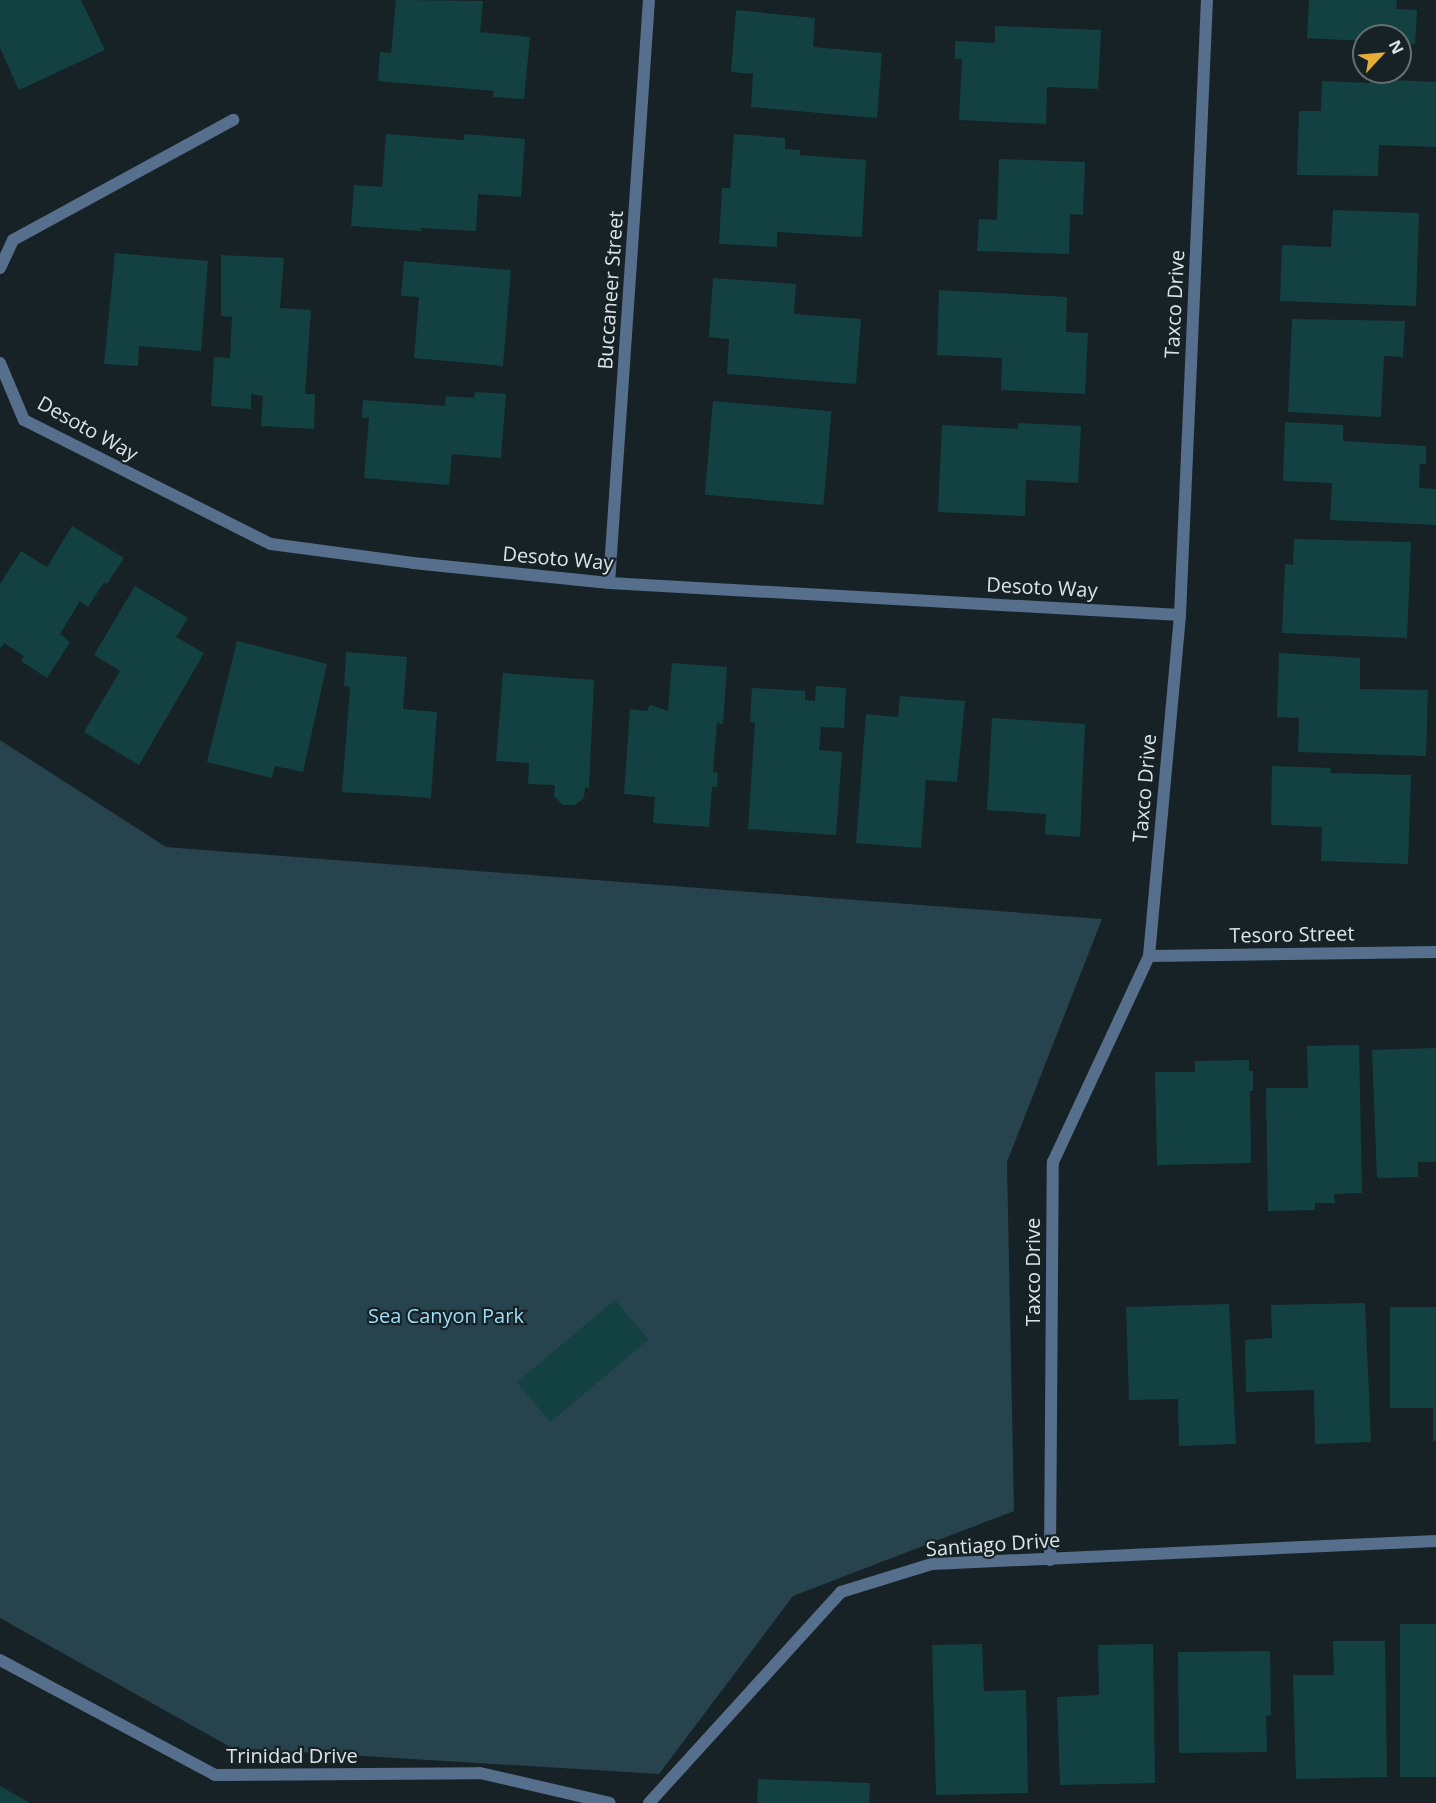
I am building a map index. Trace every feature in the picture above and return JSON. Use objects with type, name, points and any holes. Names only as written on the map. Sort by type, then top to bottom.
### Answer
[{"type":"street","name":"Buccaneer Street","points":[[609,583],[649,0]]},
{"type":"street","name":"Taxco Drive","points":[[1050,1560],[1053,1162],[1149,956],[1180,615],[1207,0]]},
{"type":"street","points":[[0,268],[13,240],[233,120]]},
{"type":"street","name":"Desoto Way","points":[[0,363],[24,420],[271,544],[413,563],[609,583],[1180,615]]},
{"type":"street","name":"Tesoro Street","points":[[1149,956],[1436,952]]},
{"type":"street","name":"Santiago Drive","points":[[649,1803],[841,1592],[932,1564],[1436,1541]]},
{"type":"street","name":"Trinidad Drive","points":[[0,1660],[215,1775],[480,1773],[610,1803]]},
{"type":"green space","name":"Sea Canyon Park","points":[[0,740],[166,847],[1102,919],[1007,1162],[1014,1511],[793,1596],[659,1774],[232,1748],[0,1618]]},
{"type":"building","points":[[0,0],[81,0],[105,50],[19,90],[0,48]]},
{"type":"building","points":[[396,0],[483,1],[480,32],[530,37],[524,99],[493,97],[494,91],[378,81],[380,52],[391,53]]},
{"type":"building","points":[[1309,0],[1397,0],[1396,9],[1417,10],[1415,44],[1412,44],[1412,24],[1352,24],[1352,40],[1307,38]]},
{"type":"building","points":[[736,10],[815,18],[813,47],[882,53],[877,118],[751,107],[753,74],[731,72]]},
{"type":"building","points":[[995,26],[1101,30],[1098,89],[1047,87],[1046,124],[959,120],[962,59],[955,59],[955,41],[995,43]]},
{"type":"building","points":[[1322,81],[1352,84],[1436,82],[1436,147],[1379,145],[1378,176],[1297,175],[1299,111],[1321,111]]},
{"type":"building","points":[[386,134],[464,140],[464,134],[525,139],[521,197],[478,194],[476,231],[421,228],[421,231],[351,226],[354,185],[382,187]]},
{"type":"building","points":[[734,134],[785,138],[785,149],[800,150],[800,155],[866,160],[862,237],[777,232],[777,247],[719,244],[722,188],[730,188]]},
{"type":"building","points":[[999,159],[1085,162],[1083,215],[1070,214],[1069,254],[977,251],[979,219],[997,220]]},
{"type":"building","points":[[1333,210],[1419,213],[1416,306],[1280,301],[1282,245],[1331,247]]},
{"type":"building","points":[[115,253],[208,261],[201,351],[139,346],[138,366],[104,364]]},
{"type":"building","points":[[221,255],[284,258],[280,308],[311,310],[305,394],[315,394],[314,429],[261,426],[263,396],[251,394],[251,409],[211,406],[214,357],[230,358],[232,317],[221,316]]},
{"type":"building","points":[[404,261],[511,270],[503,366],[414,358],[419,297],[401,296]]},
{"type":"building","points":[[713,278],[796,284],[794,314],[861,319],[856,384],[727,374],[729,339],[709,337]]},
{"type":"building","points":[[939,290],[1067,297],[1066,332],[1088,333],[1085,394],[1001,390],[1002,358],[937,355]]},
{"type":"building","points":[[1292,319],[1405,321],[1403,357],[1384,356],[1381,417],[1288,412]]},
{"type":"building","points":[[475,392],[506,394],[501,458],[452,454],[449,485],[364,478],[369,418],[362,418],[363,400],[445,406],[446,396],[474,398]]},
{"type":"building","points":[[713,401],[832,411],[823,505],[705,495]]},
{"type":"building","points":[[1285,422],[1343,425],[1343,441],[1426,446],[1426,464],[1420,464],[1419,488],[1436,489],[1436,525],[1330,520],[1332,483],[1283,481]]},
{"type":"building","points":[[1018,423],[1081,426],[1078,483],[1026,480],[1025,516],[938,512],[942,425],[1018,429]]},
{"type":"building","points":[[72,526],[124,558],[107,584],[104,582],[88,607],[80,601],[60,634],[70,642],[47,678],[21,661],[24,656],[4,643],[0,649],[0,584],[21,551],[47,567]]},
{"type":"building","points":[[1294,539],[1411,542],[1407,638],[1282,633],[1285,564],[1293,565]]},
{"type":"building","points":[[135,586],[188,618],[176,637],[204,653],[139,765],[84,732],[120,671],[94,655]]},
{"type":"building","points":[[237,641],[327,664],[303,772],[275,766],[272,778],[207,762]]},
{"type":"building","points":[[346,652],[407,657],[403,709],[437,712],[431,798],[342,792],[350,687],[344,686]]},
{"type":"building","points":[[1279,653],[1360,658],[1360,689],[1428,690],[1426,756],[1298,752],[1299,718],[1277,717]]},
{"type":"building","points":[[672,663],[727,667],[723,724],[717,723],[713,772],[718,773],[717,787],[712,787],[709,827],[653,823],[655,797],[624,794],[630,709],[647,711],[650,705],[668,711]]},
{"type":"building","points":[[503,673],[594,680],[589,788],[585,787],[584,798],[575,805],[563,805],[554,796],[555,785],[528,784],[529,763],[496,761]]},
{"type":"building","points":[[816,686],[846,688],[844,728],[821,727],[819,750],[842,752],[836,835],[748,829],[755,723],[750,722],[752,688],[805,691],[805,700],[815,701]]},
{"type":"building","points":[[900,696],[965,701],[957,782],[926,780],[921,848],[856,843],[866,714],[898,717]]},
{"type":"building","points":[[992,718],[1085,724],[1080,837],[1045,834],[1046,814],[987,810]]},
{"type":"building","points":[[1272,766],[1331,768],[1330,773],[1411,775],[1408,864],[1321,861],[1322,827],[1271,825]]},
{"type":"building","points":[[1359,1045],[1362,1193],[1334,1194],[1335,1203],[1315,1203],[1315,1210],[1268,1211],[1266,1088],[1308,1088],[1307,1046]]},
{"type":"building","points":[[1436,1048],[1436,1162],[1418,1162],[1418,1177],[1377,1178],[1372,1050]]},
{"type":"building","points":[[1249,1060],[1249,1071],[1253,1071],[1253,1091],[1250,1091],[1251,1163],[1157,1165],[1155,1072],[1195,1072],[1195,1061]]},
{"type":"building","points":[[615,1300],[648,1340],[550,1422],[517,1382]]},
{"type":"building","points":[[1365,1303],[1371,1442],[1315,1444],[1314,1390],[1246,1392],[1245,1340],[1272,1338],[1271,1305]]},
{"type":"building","points":[[1229,1304],[1236,1444],[1179,1446],[1178,1399],[1129,1400],[1126,1307]]},
{"type":"building","points":[[1390,1307],[1436,1307],[1436,1441],[1433,1441],[1433,1408],[1390,1408]]},
{"type":"building","points":[[1400,1624],[1436,1624],[1436,1777],[1400,1777]]},
{"type":"building","points":[[1333,1641],[1385,1641],[1387,1777],[1296,1779],[1293,1675],[1334,1675]]},
{"type":"building","points":[[982,1644],[984,1691],[1026,1690],[1028,1793],[936,1795],[932,1645]]},
{"type":"building","points":[[1153,1644],[1155,1783],[1060,1785],[1057,1697],[1099,1695],[1098,1645]]},
{"type":"building","points":[[1270,1651],[1271,1715],[1266,1716],[1267,1752],[1179,1753],[1178,1652]]},
{"type":"building","points":[[758,1779],[870,1783],[869,1803],[757,1803]]},
{"type":"building","points":[[0,1786],[30,1803],[0,1803]]}]
